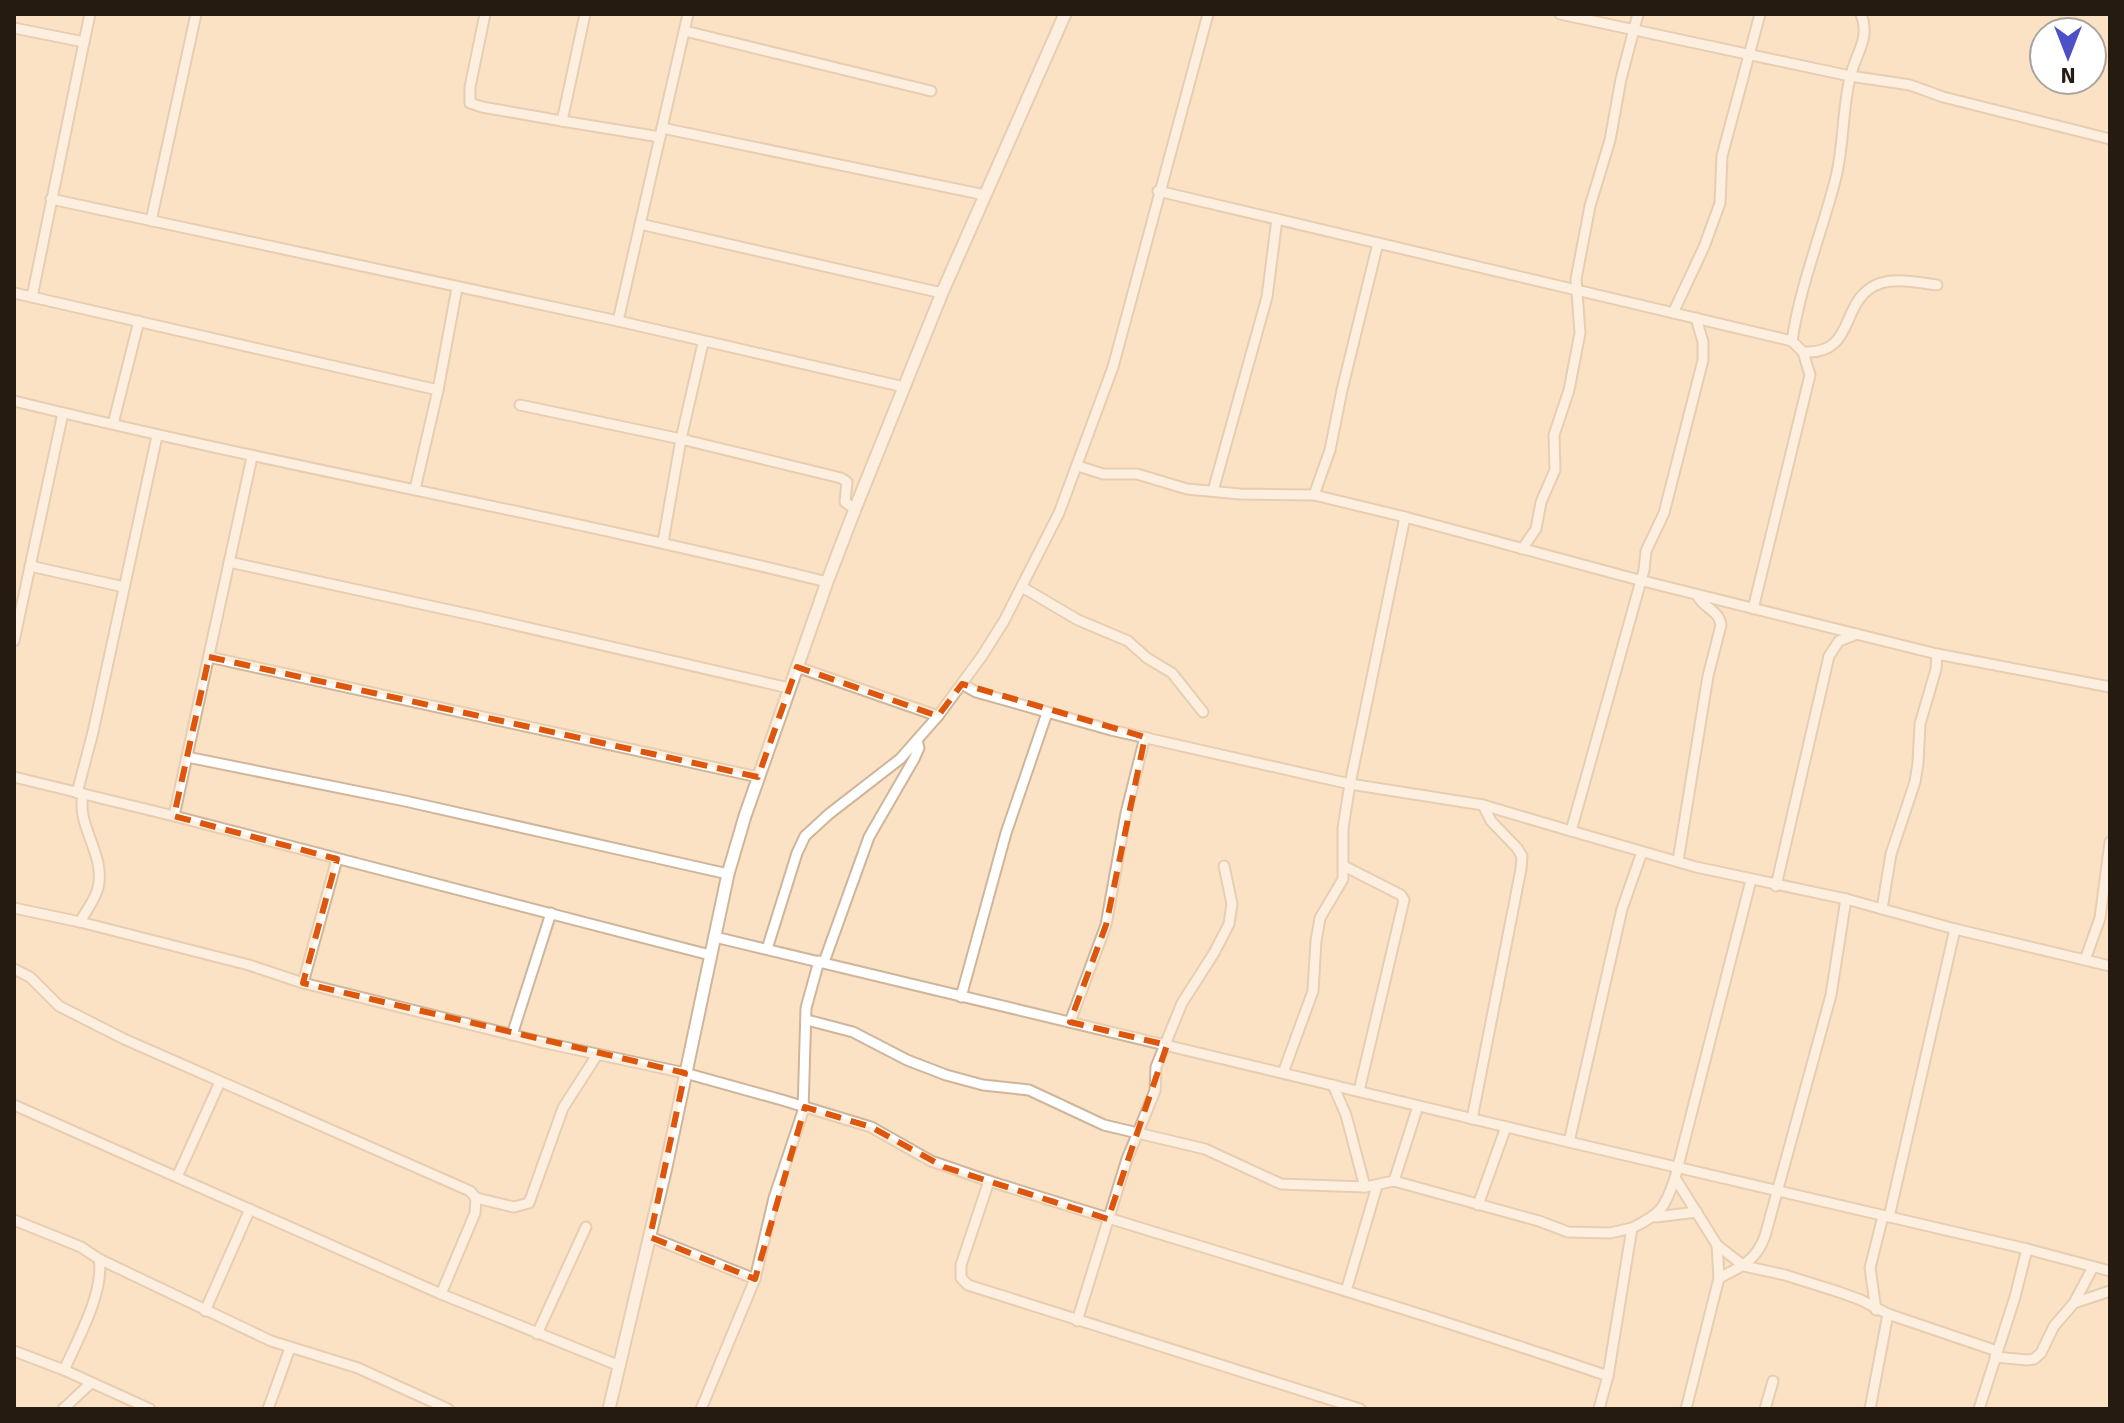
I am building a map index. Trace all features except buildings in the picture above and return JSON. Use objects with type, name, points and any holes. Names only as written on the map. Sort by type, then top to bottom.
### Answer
[{"type":"street","points":[[32,297],[90,14]]},
{"type":"street","points":[[151,221],[196,14]]},
{"type":"street","points":[[485,14],[468,94],[470,103],[562,121],[661,133],[985,195]]},
{"type":"street","points":[[562,121],[585,14]]},
{"type":"street","points":[[618,321],[688,14]]},
{"type":"street","points":[[609,1409],[650,1237],[728,874],[758,777],[827,582],[904,387],[1065,14]]},
{"type":"street","points":[[767,949],[805,836],[900,759],[938,716],[982,656],[1022,587],[1059,513],[1113,367],[1208,14]]},
{"type":"street","points":[[1560,14],[1850,76],[1910,85],[1943,97],[2110,139]]},
{"type":"street","points":[[1522,549],[1536,529],[1541,502],[1555,470],[1554,435],[1569,390],[1580,333],[1575,290],[1590,206],[1610,140],[1621,79],[1638,14]]},
{"type":"street","points":[[1673,313],[1704,247],[1720,203],[1722,156],[1760,14]]},
{"type":"street","points":[[1792,341],[1807,273],[1835,182],[1850,76],[1865,40],[1866,29],[1861,14]]},
{"type":"street","points":[[14,28],[84,42]]},
{"type":"street","points":[[685,31],[931,91]]},
{"type":"street","points":[[1158,191],[1792,341],[1803,352],[1810,375],[1753,609]]},
{"type":"street","points":[[51,199],[618,321],[904,387]]},
{"type":"street","points":[[1213,491],[1267,297],[1277,219]]},
{"type":"street","points":[[640,224],[942,293]]},
{"type":"street","points":[[1314,495],[1330,450],[1378,243]]},
{"type":"street","points":[[1803,352],[1822,352],[1834,345],[1859,300],[1875,286],[1895,281],[1937,285]]},
{"type":"street","points":[[415,489],[457,288]]},
{"type":"street","points":[[14,293],[438,390]]},
{"type":"street","points":[[1571,831],[1649,543],[1664,513],[1703,360],[1703,342],[1696,318]]},
{"type":"street","points":[[113,424],[139,321]]},
{"type":"street","points":[[663,542],[681,439],[703,343]]},
{"type":"street","points":[[14,401],[252,457],[663,542],[827,582]]},
{"type":"street","points":[[520,405],[681,439],[844,480],[849,486],[845,502],[855,509]]},
{"type":"street","points":[[14,641],[63,413]]},
{"type":"street","points":[[80,922],[96,893],[100,872],[83,818],[80,794],[157,436]]},
{"type":"street","points":[[174,816],[252,457]]},
{"type":"street","points":[[1078,466],[1103,474],[1137,474],[1187,489],[1314,495],[1937,654],[2110,687]]},
{"type":"street","points":[[1283,1073],[1313,991],[1317,928],[1341,886],[1343,828],[1350,784],[1405,517]]},
{"type":"street","points":[[229,562],[618,647],[789,688]]},
{"type":"street","points":[[30,566],[124,587]]},
{"type":"street","points":[[14,580],[27,583]]},
{"type":"street","points":[[1022,587],[1078,620],[1128,641],[1147,658],[1172,673],[1203,712]]},
{"type":"street","points":[[1678,861],[1708,676],[1721,625],[1714,611],[1703,604],[1697,595]]},
{"type":"street","points":[[1776,886],[1829,656],[1839,641],[1857,634]]},
{"type":"street","points":[[1882,909],[1891,854],[1915,782],[1920,724],[1936,669],[1937,654]]},
{"type":"street","points":[[209,657],[758,777]]},
{"type":"street","points":[[797,667],[938,716]]},
{"type":"street","points":[[962,684],[976,692],[1047,713],[1350,784],[1483,805],[1642,852],[1751,880],[1846,899],[2110,966]]},
{"type":"street","points":[[961,997],[1006,833],[1047,713]]},
{"type":"street","points":[[1070,1022],[1106,925],[1126,813],[1145,737]]},
{"type":"street","points":[[701,1409],[755,1279],[774,1198],[804,1106],[808,998],[869,837],[914,759],[919,748],[917,740]]},
{"type":"street","points":[[187,757],[405,801],[728,874]]},
{"type":"street","points":[[14,777],[710,955]]},
{"type":"street","points":[[1472,1119],[1522,856],[1491,821],[1483,805]]},
{"type":"street","points":[[2085,960],[2100,918],[2110,842]]},
{"type":"street","points":[[1569,1142],[1622,909],[1642,852]]},
{"type":"street","points":[[303,983],[337,859]]},
{"type":"street","points":[[1077,1321],[1137,1133],[1154,1095],[1156,1067],[1182,1003],[1229,924],[1232,904],[1224,866]]},
{"type":"street","points":[[1344,866],[1401,895],[1404,900],[1359,1091]]},
{"type":"street","points":[[1656,1217],[1667,1200],[1675,1178],[1751,880]]},
{"type":"street","points":[[1719,1278],[1744,1266],[1761,1247],[1831,995],[1846,899]]},
{"type":"street","points":[[14,908],[249,965],[303,983],[512,1035],[685,1073],[804,1106],[871,1127],[931,1161],[989,1181],[1459,1325],[1608,1376]]},
{"type":"street","points":[[512,1035],[551,913]]},
{"type":"street","points":[[1876,1310],[1870,1268],[1886,1217],[1955,929]]},
{"type":"street","points":[[715,937],[2110,1271]]},
{"type":"street","points":[[14,969],[30,977],[66,1010],[220,1082],[461,1185],[476,1198],[514,1207],[529,1203],[563,1108],[597,1055]]},
{"type":"street","points":[[807,1020],[853,1032],[907,1060],[946,1075],[983,1085],[1029,1090],[1104,1125],[1205,1149],[1281,1184],[1365,1187],[1394,1181],[1568,1232],[1610,1233],[1632,1228],[1656,1217],[1697,1212]]},
{"type":"street","points":[[177,1177],[220,1082]]},
{"type":"street","points":[[1333,1085],[1346,1115],[1365,1187]]},
{"type":"street","points":[[14,1105],[441,1294],[620,1366]]},
{"type":"street","points":[[1394,1181],[1418,1106]]},
{"type":"street","points":[[1478,1205],[1506,1127]]},
{"type":"street","points":[[1675,1178],[1717,1245],[1744,1266],[1839,1292],[1861,1300],[1876,1310],[1996,1354],[2034,1359],[2041,1353],[2054,1326],[2074,1303],[2093,1267]]},
{"type":"street","points":[[989,1181],[961,1265],[964,1283],[989,1294],[1360,1409]]},
{"type":"street","points":[[1346,1291],[1377,1186]]},
{"type":"street","points":[[441,1294],[475,1213],[476,1198]]},
{"type":"street","points":[[205,1311],[250,1209]]},
{"type":"street","points":[[14,1220],[81,1247],[99,1259],[205,1311],[290,1348],[358,1368],[448,1409]]},
{"type":"street","points":[[537,1334],[586,1227]]},
{"type":"street","points":[[1599,1409],[1608,1376],[1632,1228]]},
{"type":"street","points":[[650,1237],[755,1279]]},
{"type":"street","points":[[1686,1409],[1719,1278],[1717,1245]]},
{"type":"street","points":[[1979,1409],[2027,1249]]},
{"type":"street","points":[[64,1370],[94,1297],[100,1273],[99,1259]]},
{"type":"street","points":[[2074,1303],[2110,1291]]},
{"type":"street","points":[[1870,1409],[1888,1314]]},
{"type":"street","points":[[268,1409],[290,1348]]},
{"type":"street","points":[[14,1351],[150,1409]]},
{"type":"street","points":[[1765,1409],[1773,1381]]},
{"type":"street","points":[[63,1409],[91,1383]]},
{"type":"highlighted area","points":[[209,657],[758,777],[797,667],[938,716],[962,684],[1145,737],[1106,925],[1070,1022],[1167,1045],[1108,1219],[944,1167],[871,1127],[805,1107],[755,1279],[650,1237],[685,1073],[303,983],[337,859],[174,816]]}]
